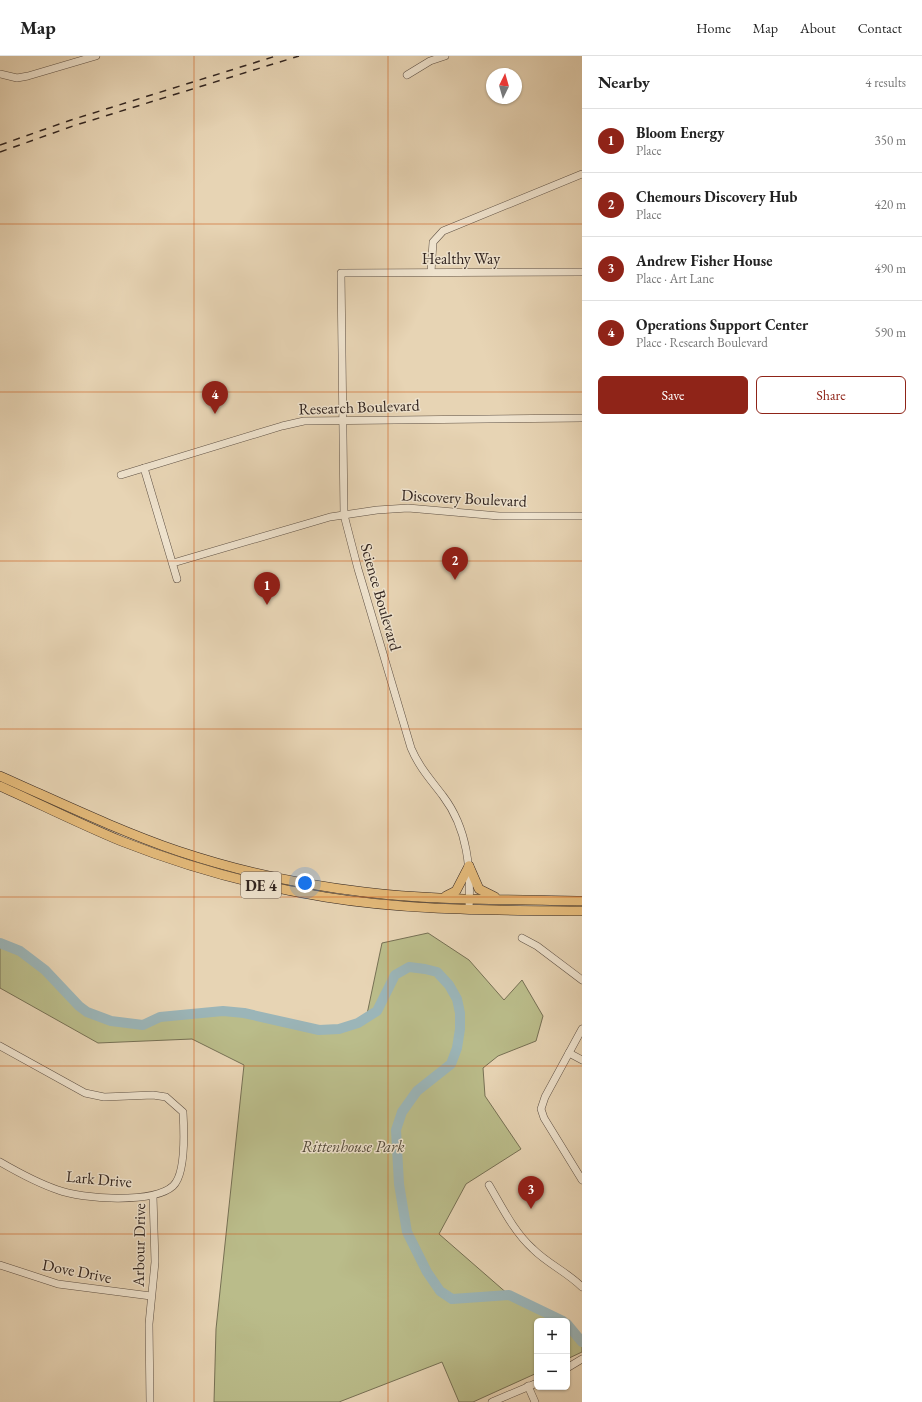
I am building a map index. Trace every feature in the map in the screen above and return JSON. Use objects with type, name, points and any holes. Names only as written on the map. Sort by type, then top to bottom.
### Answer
[{"type":"main road","name":"DE 4","points":[[0,776],[125,831],[179,851],[213,862],[275,877],[333,888],[428,897],[582,901]]},
{"type":"main road","name":"DE 4","points":[[0,786],[121,841],[182,863],[243,880],[341,900],[406,906],[469,909],[582,911]]},
{"type":"main road","points":[[428,897],[450,895],[456,891],[469,866]]},
{"type":"main road","points":[[469,866],[478,889],[493,897],[508,900]]},
{"type":"street","points":[[0,74],[17,78],[28,76],[96,56]]},
{"type":"street","points":[[407,76],[430,61],[445,56]]},
{"type":"street","points":[[431,272],[433,242],[443,231],[582,174]]},
{"type":"street","name":"Healthy Way","points":[[341,273],[582,272]]},
{"type":"street","name":"Science Boulevard","points":[[341,273],[344,515],[358,569],[411,748],[423,771],[443,796],[458,820],[465,843],[469,866],[469,909]]},
{"type":"street","name":"Research Boulevard","points":[[121,475],[292,424],[315,420],[582,418]]},
{"type":"street","points":[[144,468],[177,579]]},
{"type":"street","name":"Discovery Boulevard","points":[[173,563],[344,515],[408,508],[499,516],[582,516]]},
{"type":"street","points":[[522,938],[537,946],[582,980]]},
{"type":"street","points":[[582,1028],[545,1097],[541,1109],[544,1118],[582,1180]]},
{"type":"street","name":"Arbour Drive","points":[[0,1046],[85,1093],[104,1097],[153,1094],[166,1097],[175,1103],[183,1112],[184,1128],[179,1176],[173,1186],[153,1196],[155,1262],[149,1324],[150,1402]]},
{"type":"street","points":[[569,1053],[582,1060]]},
{"type":"street","name":"Lark Drive","points":[[0,1162],[36,1182],[77,1195],[126,1198],[153,1196]]},
{"type":"street","points":[[489,1185],[517,1231],[528,1245],[540,1256],[568,1274],[582,1287]]},
{"type":"street","name":"Dove Drive","points":[[0,1265],[58,1284],[151,1296]]},
{"type":"street","points":[[570,1366],[582,1359]]},
{"type":"street","points":[[492,1402],[534,1384]]},
{"type":"street","points":[[528,1386],[535,1402]]},
{"type":"green space","name":"Rittenhouse Park","points":[[428,933],[469,960],[504,1000],[522,980],[543,1016],[536,1041],[498,1056],[483,1068],[485,1096],[521,1149],[466,1184],[439,1234],[509,1295],[557,1318],[534,1318],[534,1374],[473,1402],[459,1402],[442,1362],[339,1402],[214,1402],[216,1329],[244,1065],[192,1039],[98,1043],[0,988],[0,943],[29,957],[46,971],[80,1007],[95,1016],[105,1019],[125,1024],[142,1025],[161,1016],[208,1011],[231,1011],[306,1027],[336,1028],[351,1025],[366,1019],[382,943]]},
{"type":"green space","points":[[570,1328],[582,1342],[582,1352],[570,1358]]},
{"type":"waterway","points":[[0,943],[20,951],[45,970],[79,1006],[87,1012],[111,1021],[143,1025],[160,1017],[223,1011],[244,1013],[319,1030],[339,1029],[358,1023],[377,1011],[395,975],[409,967],[437,972],[449,985],[457,999],[460,1013],[460,1029],[457,1048],[451,1064],[417,1091],[402,1112],[396,1130],[399,1184],[407,1232],[427,1272],[440,1291],[452,1299],[509,1295],[557,1318]]},
{"type":"waterway","points":[[570,1328],[582,1342]]},
{"type":"railway","points":[[0,145],[71,120],[276,56]]},
{"type":"railway","points":[[0,152],[73,126],[299,56]]},
{"type":"place","name":"Operations Support Center","points":[[215,414]]},
{"type":"place","name":"Chemours Discovery Hub","points":[[455,580]]},
{"type":"place","name":"Bloom Energy","points":[[267,605]]},
{"type":"place","name":"Andrew Fisher House","points":[[531,1209]]}]
